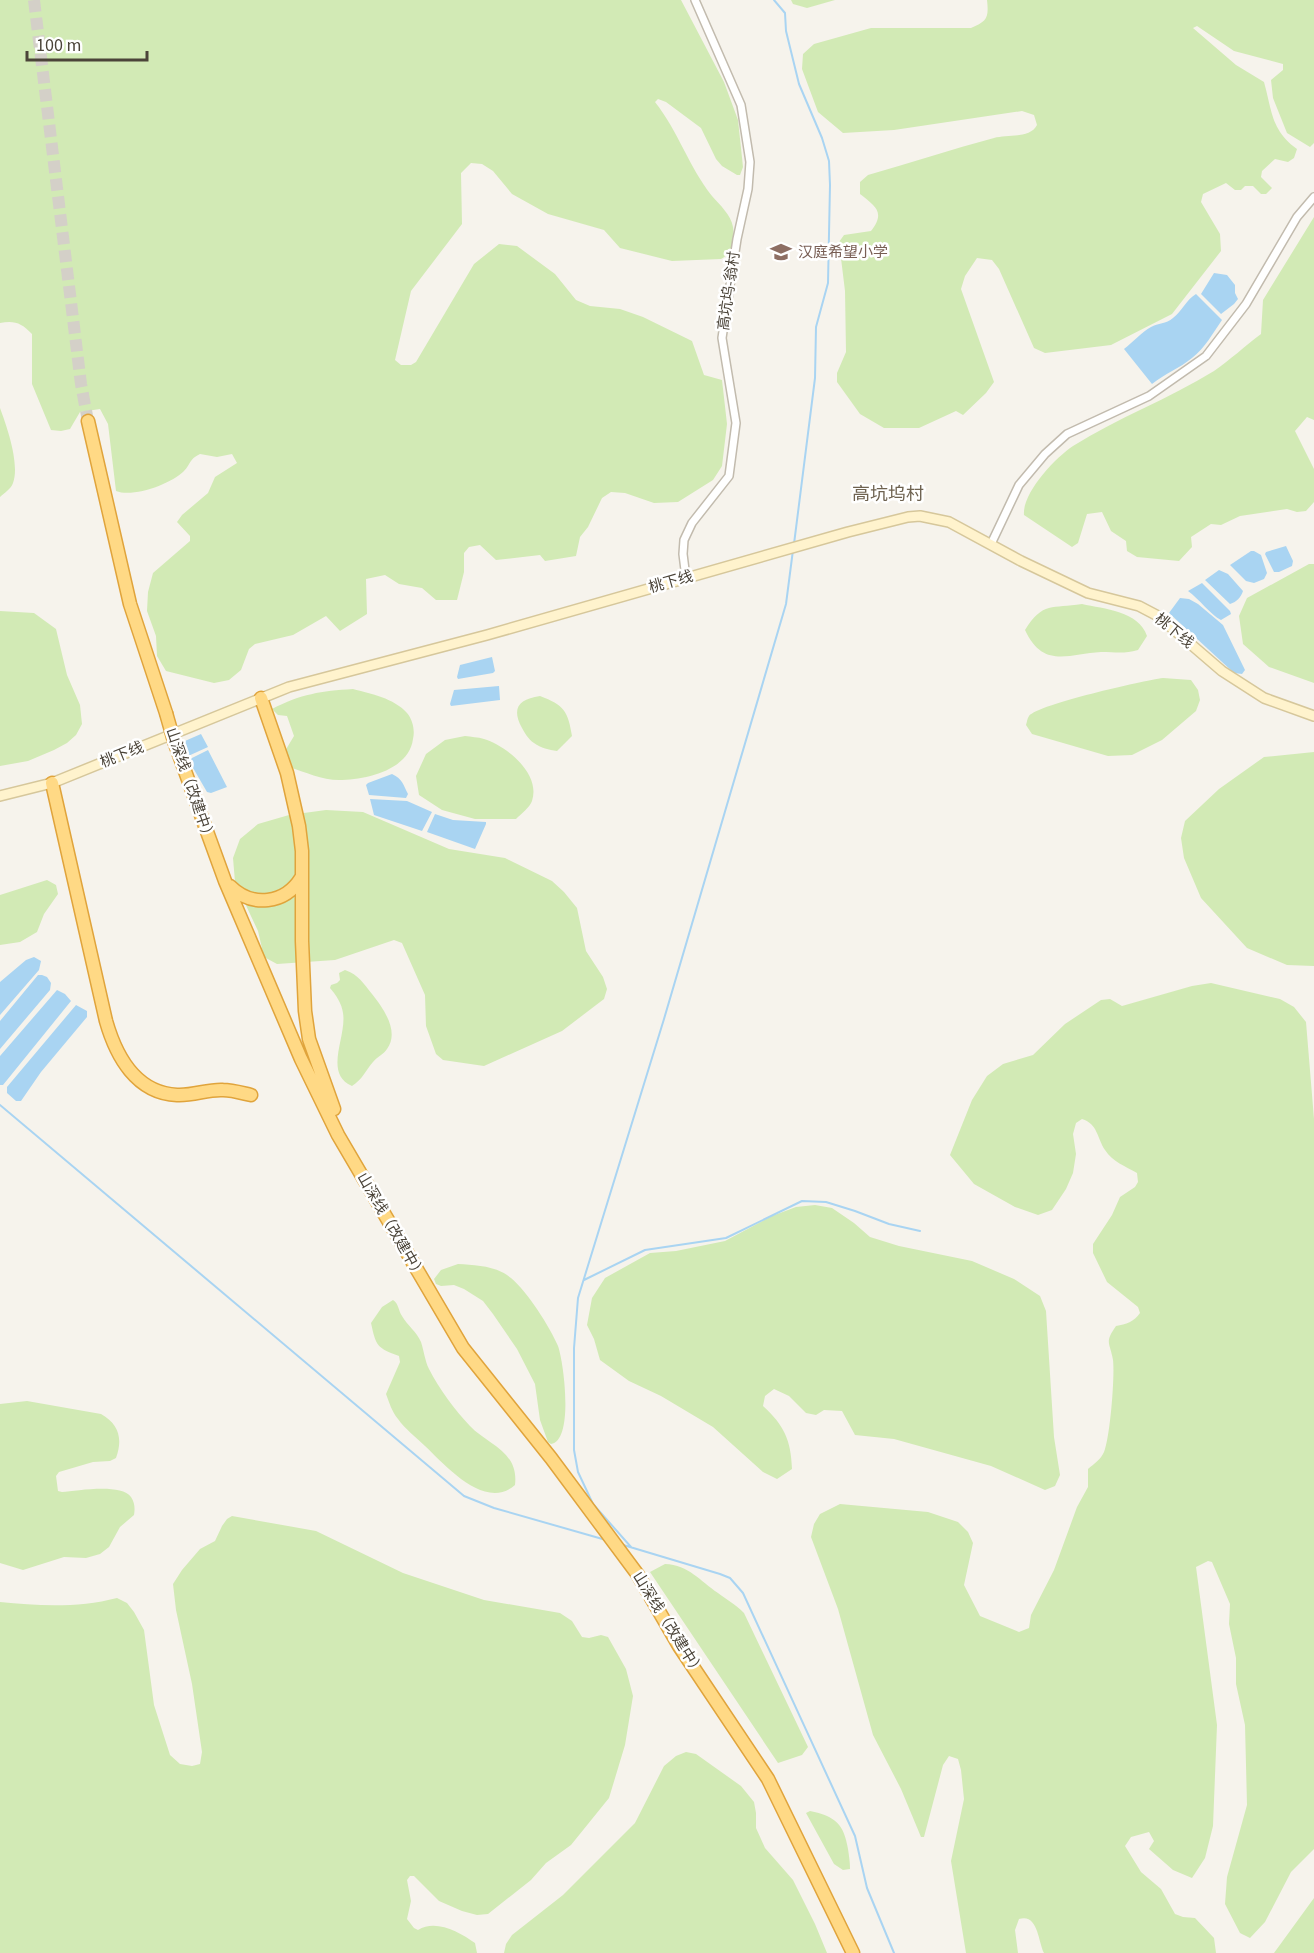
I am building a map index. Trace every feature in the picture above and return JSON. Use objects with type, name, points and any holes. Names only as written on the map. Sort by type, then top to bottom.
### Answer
[{"type":"highway","name":"山深线（改建中）","points":[[88,421],[130,604],[184,775],[225,881],[301,1059],[338,1135],[463,1348],[551,1458],[638,1575],[679,1646],[768,1779],[853,1953]]},
{"type":"highway","points":[[261,698],[286,773],[297,815],[303,851],[303,984],[309,1039],[330,1098],[372,1194]]},
{"type":"highway","points":[[52,783],[106,1021],[113,1044],[125,1066],[137,1079],[155,1090],[177,1095],[223,1090],[250,1095]]},
{"type":"highway","points":[[225,881],[239,895],[254,900],[283,896],[294,889],[302,877]]},
{"type":"main road","name":"桃下线","points":[[0,796],[52,783],[289,687],[487,635],[789,548],[908,517],[920,516],[949,522],[1088,593],[1138,606],[1158,616],[1222,670],[1264,698],[1314,716]]},
{"type":"street","name":"高坑坞-翁村","points":[[686,578],[684,540],[692,523],[729,476],[736,423],[722,338],[737,239],[748,189],[750,162],[741,105],[694,0]]},
{"type":"street","points":[[991,544],[1019,485],[1044,454],[1067,434],[1149,396],[1168,380],[1206,356],[1245,304],[1297,217],[1314,197]]},
{"type":"green space","points":[[0,0],[681,0],[724,82],[738,120],[743,167],[740,175],[722,166],[716,159],[701,128],[666,102],[658,99],[655,102],[704,185],[730,218],[734,236],[725,257],[672,261],[620,248],[604,230],[548,214],[512,194],[493,171],[482,164],[471,163],[461,173],[462,224],[411,291],[395,360],[401,365],[411,365],[416,362],[474,264],[499,244],[517,246],[555,274],[576,300],[590,306],[620,309],[643,317],[692,341],[704,375],[722,380],[727,424],[722,466],[713,480],[678,502],[654,503],[625,493],[611,492],[602,498],[588,527],[580,537],[576,556],[545,561],[540,555],[496,560],[480,545],[469,547],[464,553],[464,572],[457,600],[436,600],[422,588],[399,584],[385,575],[366,579],[367,614],[340,631],[326,616],[293,635],[255,644],[249,649],[241,670],[229,680],[214,683],[166,671],[157,656],[156,636],[147,611],[148,592],[153,573],[190,541],[190,536],[177,522],[182,515],[208,493],[215,477],[237,463],[232,454],[217,457],[200,454],[184,471],[170,481],[142,491],[123,493],[116,491],[108,424],[100,409],[80,412],[70,429],[51,430],[32,384],[32,334],[18,323],[0,323]]},
{"type":"green space","points":[[791,0],[835,0],[807,8],[793,4]]},
{"type":"green space","points":[[987,0],[1314,0],[1314,143],[1310,147],[1287,133],[1273,98],[1271,80],[1283,70],[1283,64],[1234,51],[1197,26],[1193,28],[1236,65],[1264,82],[1277,127],[1288,142],[1297,149],[1294,158],[1288,162],[1275,159],[1262,171],[1261,177],[1272,188],[1266,194],[1261,194],[1253,186],[1235,190],[1226,183],[1203,194],[1201,202],[1220,234],[1221,251],[1172,314],[1111,345],[1045,353],[1034,348],[999,269],[992,260],[977,258],[965,276],[961,289],[994,382],[963,415],[956,411],[919,428],[884,428],[860,414],[837,382],[837,373],[846,352],[845,291],[839,242],[844,235],[871,231],[878,219],[877,210],[860,194],[860,182],[868,175],[963,147],[999,137],[1024,134],[1037,125],[1034,115],[1022,111],[894,130],[843,133],[818,112],[802,69],[803,54],[814,44],[871,28],[971,28],[986,18]]},
{"type":"green space","points":[[1314,217],[1314,420],[1307,417],[1295,431],[1314,469],[1314,502],[1306,511],[1297,512],[1287,509],[1240,516],[1221,525],[1211,524],[1191,537],[1192,547],[1179,561],[1137,557],[1127,551],[1126,541],[1111,531],[1102,512],[1087,514],[1078,543],[1072,547],[1024,515],[1028,497],[1041,477],[1073,446],[1214,371],[1261,334],[1263,300]]},
{"type":"green space","points":[[0,408],[12,446],[15,475],[12,485],[0,497]]},
{"type":"green space","points":[[1309,564],[1314,564],[1314,683],[1269,667],[1243,644],[1239,616],[1247,598]]},
{"type":"green space","points":[[1082,604],[1120,612],[1137,621],[1147,636],[1138,650],[1057,656],[1048,655],[1032,642],[1025,630],[1037,614],[1049,608]]},
{"type":"green space","points":[[0,611],[34,613],[56,629],[67,675],[80,705],[82,724],[76,735],[54,750],[28,761],[0,766]]},
{"type":"green space","points":[[1163,678],[1191,680],[1198,690],[1200,700],[1196,711],[1162,740],[1132,755],[1108,756],[1032,734],[1026,725],[1029,716],[1051,705]]},
{"type":"green space","points":[[353,689],[389,700],[402,708],[409,716],[414,736],[410,750],[404,758],[385,771],[350,780],[326,779],[289,767],[285,751],[294,736],[287,716],[278,715],[272,709],[311,694]]},
{"type":"green space","points":[[540,696],[560,706],[569,720],[572,736],[557,751],[537,745],[532,741],[517,715],[522,702]]},
{"type":"green space","points":[[465,736],[484,739],[502,748],[520,762],[527,771],[532,781],[532,801],[516,819],[475,819],[442,810],[419,795],[416,776],[426,754],[445,740]]},
{"type":"green space","points":[[1314,752],[1314,966],[1287,965],[1247,948],[1201,898],[1184,858],[1181,838],[1185,821],[1219,789],[1264,757]]},
{"type":"green space","points":[[326,810],[363,812],[449,849],[505,858],[552,881],[577,908],[586,951],[603,977],[607,989],[604,999],[562,1031],[484,1066],[443,1060],[436,1054],[426,1026],[425,995],[402,943],[394,940],[335,960],[277,964],[264,957],[258,931],[235,882],[233,858],[240,839],[258,824],[289,815]]},
{"type":"green space","points":[[47,880],[56,885],[58,894],[44,914],[37,932],[20,942],[0,945],[0,895]]},
{"type":"green space","points":[[345,970],[354,974],[376,1000],[385,1013],[392,1035],[386,1051],[352,1086],[343,1080],[337,1064],[343,1013],[330,988],[340,980],[339,973]]},
{"type":"green space","points":[[1211,983],[1280,999],[1294,1007],[1306,1022],[1314,1119],[1314,1849],[1291,1872],[1265,1922],[1250,1938],[1240,1933],[1225,1904],[1227,1877],[1247,1805],[1245,1725],[1236,1684],[1236,1658],[1229,1624],[1230,1604],[1212,1562],[1208,1561],[1196,1567],[1217,1725],[1213,1826],[1205,1858],[1192,1878],[1173,1870],[1149,1849],[1154,1841],[1149,1832],[1131,1837],[1125,1846],[1141,1872],[1161,1889],[1175,1914],[1195,1918],[1214,1938],[1216,1953],[1044,1953],[1034,1924],[1025,1918],[1019,1919],[1015,1930],[1018,1953],[966,1953],[951,1861],[964,1799],[958,1759],[949,1756],[943,1765],[924,1837],[921,1837],[901,1789],[873,1735],[838,1609],[811,1537],[814,1524],[820,1514],[840,1504],[928,1512],[958,1522],[968,1532],[973,1543],[964,1585],[980,1616],[1019,1632],[1029,1628],[1031,1615],[1054,1570],[1077,1507],[1088,1487],[1088,1469],[1101,1457],[1106,1445],[1113,1379],[1110,1336],[1116,1326],[1130,1322],[1140,1313],[1138,1307],[1107,1282],[1093,1253],[1093,1244],[1112,1215],[1120,1197],[1135,1187],[1138,1182],[1137,1173],[1112,1158],[1091,1124],[1082,1119],[1076,1123],[1073,1134],[1076,1154],[1073,1173],[1066,1189],[1052,1210],[1038,1215],[1015,1207],[974,1184],[950,1155],[972,1100],[987,1076],[1003,1064],[1033,1055],[1065,1024],[1101,1000],[1110,999],[1122,1006],[1192,986]]},
{"type":"green space","points":[[815,1205],[832,1208],[870,1237],[899,1246],[972,1261],[1014,1279],[1040,1296],[1046,1311],[1054,1437],[1060,1475],[1055,1486],[1045,1490],[991,1466],[894,1439],[855,1435],[842,1411],[824,1410],[816,1415],[806,1413],[789,1396],[774,1389],[765,1396],[763,1406],[785,1434],[792,1469],[777,1479],[763,1472],[713,1427],[661,1396],[629,1381],[600,1360],[587,1325],[592,1298],[605,1278],[650,1253],[676,1251],[725,1241],[772,1216],[796,1207]]},
{"type":"green space","points":[[458,1264],[493,1269],[511,1278],[531,1300],[554,1338],[563,1368],[565,1416],[563,1430],[558,1440],[551,1444],[548,1442],[540,1420],[535,1384],[517,1349],[493,1314],[483,1301],[464,1289],[454,1285],[436,1284],[434,1279],[441,1270]]},
{"type":"green space","points":[[393,1300],[419,1338],[426,1363],[448,1399],[477,1433],[507,1456],[515,1473],[515,1485],[503,1492],[491,1493],[467,1483],[407,1430],[396,1416],[386,1394],[400,1362],[399,1356],[386,1351],[379,1345],[374,1337],[371,1323],[382,1307]]},
{"type":"green space","points":[[27,1401],[101,1414],[116,1427],[119,1445],[116,1458],[59,1472],[56,1476],[58,1491],[109,1489],[118,1490],[131,1497],[134,1515],[120,1527],[109,1547],[100,1554],[86,1558],[64,1557],[23,1570],[0,1563],[0,1404]]},
{"type":"green space","points":[[232,1516],[316,1531],[403,1573],[484,1600],[560,1613],[572,1621],[582,1637],[601,1635],[608,1637],[626,1669],[633,1696],[625,1745],[609,1798],[571,1845],[546,1863],[531,1880],[488,1914],[477,1915],[462,1911],[439,1901],[414,1876],[410,1876],[407,1880],[411,1901],[407,1919],[414,1928],[418,1930],[440,1926],[455,1931],[475,1943],[477,1953],[0,1953],[0,1602],[59,1605],[117,1598],[127,1603],[144,1630],[154,1705],[170,1755],[180,1764],[192,1766],[200,1764],[202,1752],[192,1684],[176,1610],[173,1584],[200,1549],[215,1541],[222,1526]]},
{"type":"green space","points":[[665,1564],[688,1570],[744,1613],[808,1747],[802,1755],[778,1763],[650,1572]]},
{"type":"green space","points":[[686,1752],[696,1754],[741,1786],[754,1802],[756,1828],[765,1848],[793,1880],[827,1953],[504,1953],[506,1944],[512,1935],[563,1895],[635,1823],[664,1766],[676,1756]]},
{"type":"green space","points":[[810,1811],[832,1819],[841,1827],[846,1840],[850,1869],[843,1870],[834,1864],[806,1813]]},
{"type":"green space","points":[[1314,1898],[1314,1953],[1274,1953]]},
{"type":"water","points":[[1214,273],[1227,275],[1235,285],[1238,299],[1221,314],[1201,294]]},
{"type":"water","points":[[1196,294],[1222,320],[1197,354],[1152,384],[1124,349],[1148,329],[1173,318]]},
{"type":"water","points":[[1286,546],[1293,561],[1292,566],[1274,572],[1265,554]]},
{"type":"water","points":[[1251,551],[1261,555],[1267,573],[1264,579],[1254,583],[1246,581],[1230,565]]},
{"type":"water","points":[[1219,570],[1228,574],[1243,591],[1238,599],[1230,604],[1205,580]]},
{"type":"water","points":[[1202,583],[1231,614],[1221,620],[1188,591]]},
{"type":"water","points":[[1180,598],[1189,599],[1198,604],[1223,625],[1245,670],[1242,674],[1234,673],[1169,613]]},
{"type":"water","points":[[492,657],[495,671],[493,673],[458,679],[460,665]]},
{"type":"water","points":[[499,686],[500,700],[451,706],[450,704],[454,690]]},
{"type":"water","points":[[201,734],[208,747],[186,757],[178,744]]},
{"type":"water","points":[[208,750],[227,787],[211,793],[207,792],[189,761]]},
{"type":"water","points":[[392,774],[402,782],[408,794],[406,798],[369,795],[366,785],[368,783]]},
{"type":"water","points":[[370,799],[407,801],[432,812],[422,831],[374,815]]},
{"type":"water","points":[[435,814],[453,820],[486,822],[475,849],[427,832]]},
{"type":"water","points":[[34,957],[41,961],[39,970],[0,1015],[0,982],[26,960]]},
{"type":"water","points":[[38,975],[47,977],[51,983],[50,990],[0,1049],[0,1021]]},
{"type":"water","points":[[57,990],[71,1001],[3,1085],[0,1085],[0,1056]]},
{"type":"water","points":[[76,1005],[87,1011],[87,1017],[41,1072],[21,1101],[16,1101],[7,1093],[7,1087]]},
{"type":"waterway","points":[[774,0],[785,13],[786,31],[799,84],[822,138],[829,161],[830,185],[828,283],[816,327],[815,378],[794,544]]},
{"type":"waterway","points":[[631,1547],[593,1504],[578,1472],[574,1450],[574,1348],[578,1298],[664,1019],[786,604],[793,550]]},
{"type":"waterway","points":[[0,1105],[464,1496],[494,1508],[606,1540]]},
{"type":"waterway","points":[[584,1280],[645,1250],[726,1238],[802,1201],[826,1202],[889,1224],[920,1231]]},
{"type":"waterway","points":[[620,1544],[720,1574],[730,1578],[743,1593],[855,1836],[867,1888],[894,1953]]},
{"type":"tunnel","points":[[34,0],[81,384],[88,421]]},
{"type":"place","name":"汉庭希望小学","points":[[781,252]]},
{"type":"district","name":"高坑坞村","points":[[888,494]]}]
